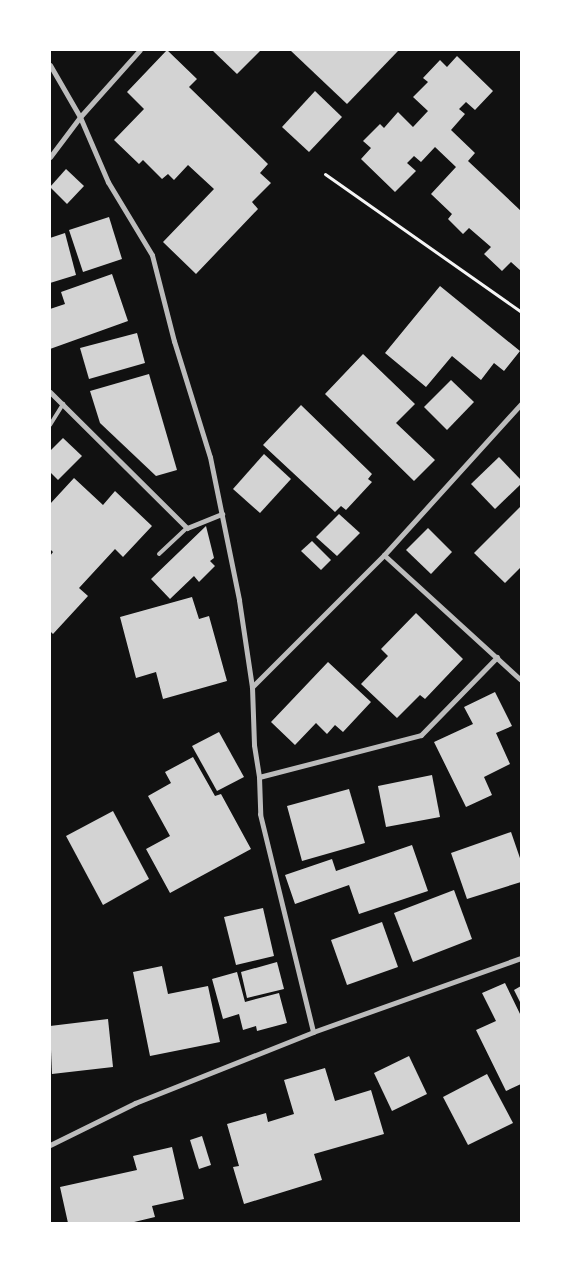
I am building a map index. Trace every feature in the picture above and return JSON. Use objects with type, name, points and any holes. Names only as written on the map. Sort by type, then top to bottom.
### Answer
[{"type":"street","points":[[50,157],[80,117],[140,50]]},
{"type":"street","points":[[50,65],[80,117],[108,182],[152,255],[174,342],[210,457],[239,600],[252,687],[254,745],[259,777],[260,814],[313,1032]]},
{"type":"street","points":[[50,392],[187,528],[222,514]]},
{"type":"street","points":[[252,687],[384,555],[521,404]]},
{"type":"street","points":[[384,555],[521,680]]},
{"type":"street","points":[[259,777],[421,735],[497,657]]},
{"type":"street","points":[[50,1145],[135,1103],[313,1032],[521,958]]},
{"type":"lane","points":[[50,425],[63,404]]},
{"type":"lane","points":[[159,554],[187,528]]},
{"type":"path","points":[[324,174],[521,312]]},
{"type":"building","points":[[167,50],[197,79],[189,87],[268,164],[260,173],[271,183],[252,202],[258,209],[196,274],[163,242],[214,189],[188,165],[174,180],[168,174],[162,179],[143,160],[139,164],[114,140],[144,109],[127,92]]},
{"type":"building","points":[[212,50],[261,50],[237,74]]},
{"type":"building","points":[[290,50],[397,50],[398,51],[347,104]]},
{"type":"building","points":[[457,56],[493,91],[475,110],[466,102],[459,109],[465,114],[451,130],[475,153],[468,161],[521,211],[521,271],[511,262],[502,271],[484,254],[491,247],[469,228],[463,234],[448,219],[452,214],[431,194],[456,167],[435,147],[421,162],[414,156],[407,163],[416,171],[395,192],[361,159],[371,148],[363,141],[380,124],[384,128],[398,112],[413,127],[428,111],[413,97],[428,82],[423,78],[440,60],[447,67]]},
{"type":"building","points":[[315,91],[342,117],[309,152],[282,127]]},
{"type":"building","points":[[66,169],[84,186],[67,204],[50,187]]},
{"type":"building","points":[[109,217],[122,259],[83,272],[69,230]]},
{"type":"building","points":[[65,233],[76,275],[50,283],[50,238]]},
{"type":"building","points":[[112,274],[128,321],[50,349],[50,309],[65,304],[61,292]]},
{"type":"building","points":[[440,286],[520,351],[504,371],[494,363],[481,380],[452,356],[426,387],[385,353]]},
{"type":"building","points":[[137,333],[145,363],[89,379],[80,348]]},
{"type":"building","points":[[363,354],[415,404],[396,423],[435,460],[414,481],[325,394]]},
{"type":"building","points":[[149,374],[177,470],[156,476],[100,423],[90,391]]},
{"type":"building","points":[[451,380],[474,402],[447,430],[424,407]]},
{"type":"building","points":[[301,405],[372,474],[368,479],[372,482],[346,510],[341,506],[335,512],[263,445]]},
{"type":"building","points":[[63,438],[82,456],[58,480],[50,472],[50,451]]},
{"type":"building","points":[[264,454],[291,479],[260,513],[233,489]]},
{"type":"building","points":[[499,457],[521,480],[521,484],[495,509],[471,484]]},
{"type":"building","points":[[74,478],[103,505],[115,491],[152,526],[123,557],[115,549],[79,588],[88,596],[53,634],[50,631],[50,556],[53,552],[50,549],[50,504]]},
{"type":"building","points":[[521,506],[521,567],[505,583],[474,553]]},
{"type":"building","points":[[339,514],[360,533],[337,556],[316,537]]},
{"type":"building","points":[[206,526],[214,558],[210,561],[215,566],[199,582],[194,576],[170,599],[151,579]]},
{"type":"building","points":[[428,528],[452,552],[431,574],[406,550]]},
{"type":"building","points":[[312,541],[331,560],[321,570],[301,551]]},
{"type":"building","points":[[192,597],[199,619],[209,616],[227,681],[163,699],[156,672],[136,678],[120,617]]},
{"type":"building","points":[[416,613],[463,659],[425,699],[420,695],[397,718],[361,684],[388,656],[381,649]]},
{"type":"building","points":[[328,662],[371,702],[343,732],[335,725],[327,734],[316,723],[295,745],[271,722]]},
{"type":"building","points":[[495,692],[512,726],[496,733],[510,764],[484,777],[492,795],[466,807],[434,742],[473,724],[464,707]]},
{"type":"building","points":[[219,732],[244,777],[217,791],[192,746]]},
{"type":"building","points":[[193,757],[215,796],[221,794],[251,849],[170,893],[146,849],[170,836],[148,796],[171,783],[165,772]]},
{"type":"building","points":[[432,775],[440,817],[386,827],[378,786]]},
{"type":"building","points":[[349,789],[365,843],[302,861],[287,806]]},
{"type":"building","points":[[113,811],[149,879],[103,905],[66,836]]},
{"type":"building","points":[[511,832],[521,861],[521,882],[467,899],[451,853]]},
{"type":"building","points":[[412,845],[428,891],[359,914],[349,885],[295,904],[285,875],[332,859],[336,871]]},
{"type":"building","points":[[454,890],[472,939],[413,962],[394,913]]},
{"type":"building","points":[[263,908],[274,956],[236,965],[224,917]]},
{"type":"building","points":[[382,922],[398,967],[347,985],[331,940]]},
{"type":"building","points":[[277,962],[284,989],[247,998],[241,972]]},
{"type":"building","points":[[162,966],[168,994],[208,986],[220,1042],[150,1056],[133,972]]},
{"type":"building","points":[[237,972],[245,1002],[279,993],[287,1023],[257,1031],[256,1026],[243,1030],[239,1014],[223,1019],[212,979]]},
{"type":"building","points":[[505,983],[521,1016],[521,1084],[506,1091],[476,1030],[496,1021],[482,993]]},
{"type":"building","points":[[521,986],[521,1004],[514,990]]},
{"type":"building","points":[[108,1019],[113,1067],[52,1074],[50,1026]]},
{"type":"building","points":[[409,1056],[427,1094],[392,1111],[374,1073]]},
{"type":"building","points":[[325,1068],[335,1101],[371,1090],[384,1134],[314,1154],[322,1180],[244,1204],[233,1167],[239,1166],[227,1124],[266,1113],[268,1122],[294,1114],[284,1080]]},
{"type":"building","points":[[487,1074],[513,1123],[468,1145],[443,1097]]},
{"type":"building","points":[[202,1136],[211,1165],[199,1169],[190,1140]]},
{"type":"building","points":[[172,1147],[184,1199],[152,1206],[155,1217],[130,1223],[68,1223],[60,1187],[137,1170],[133,1156]]}]
